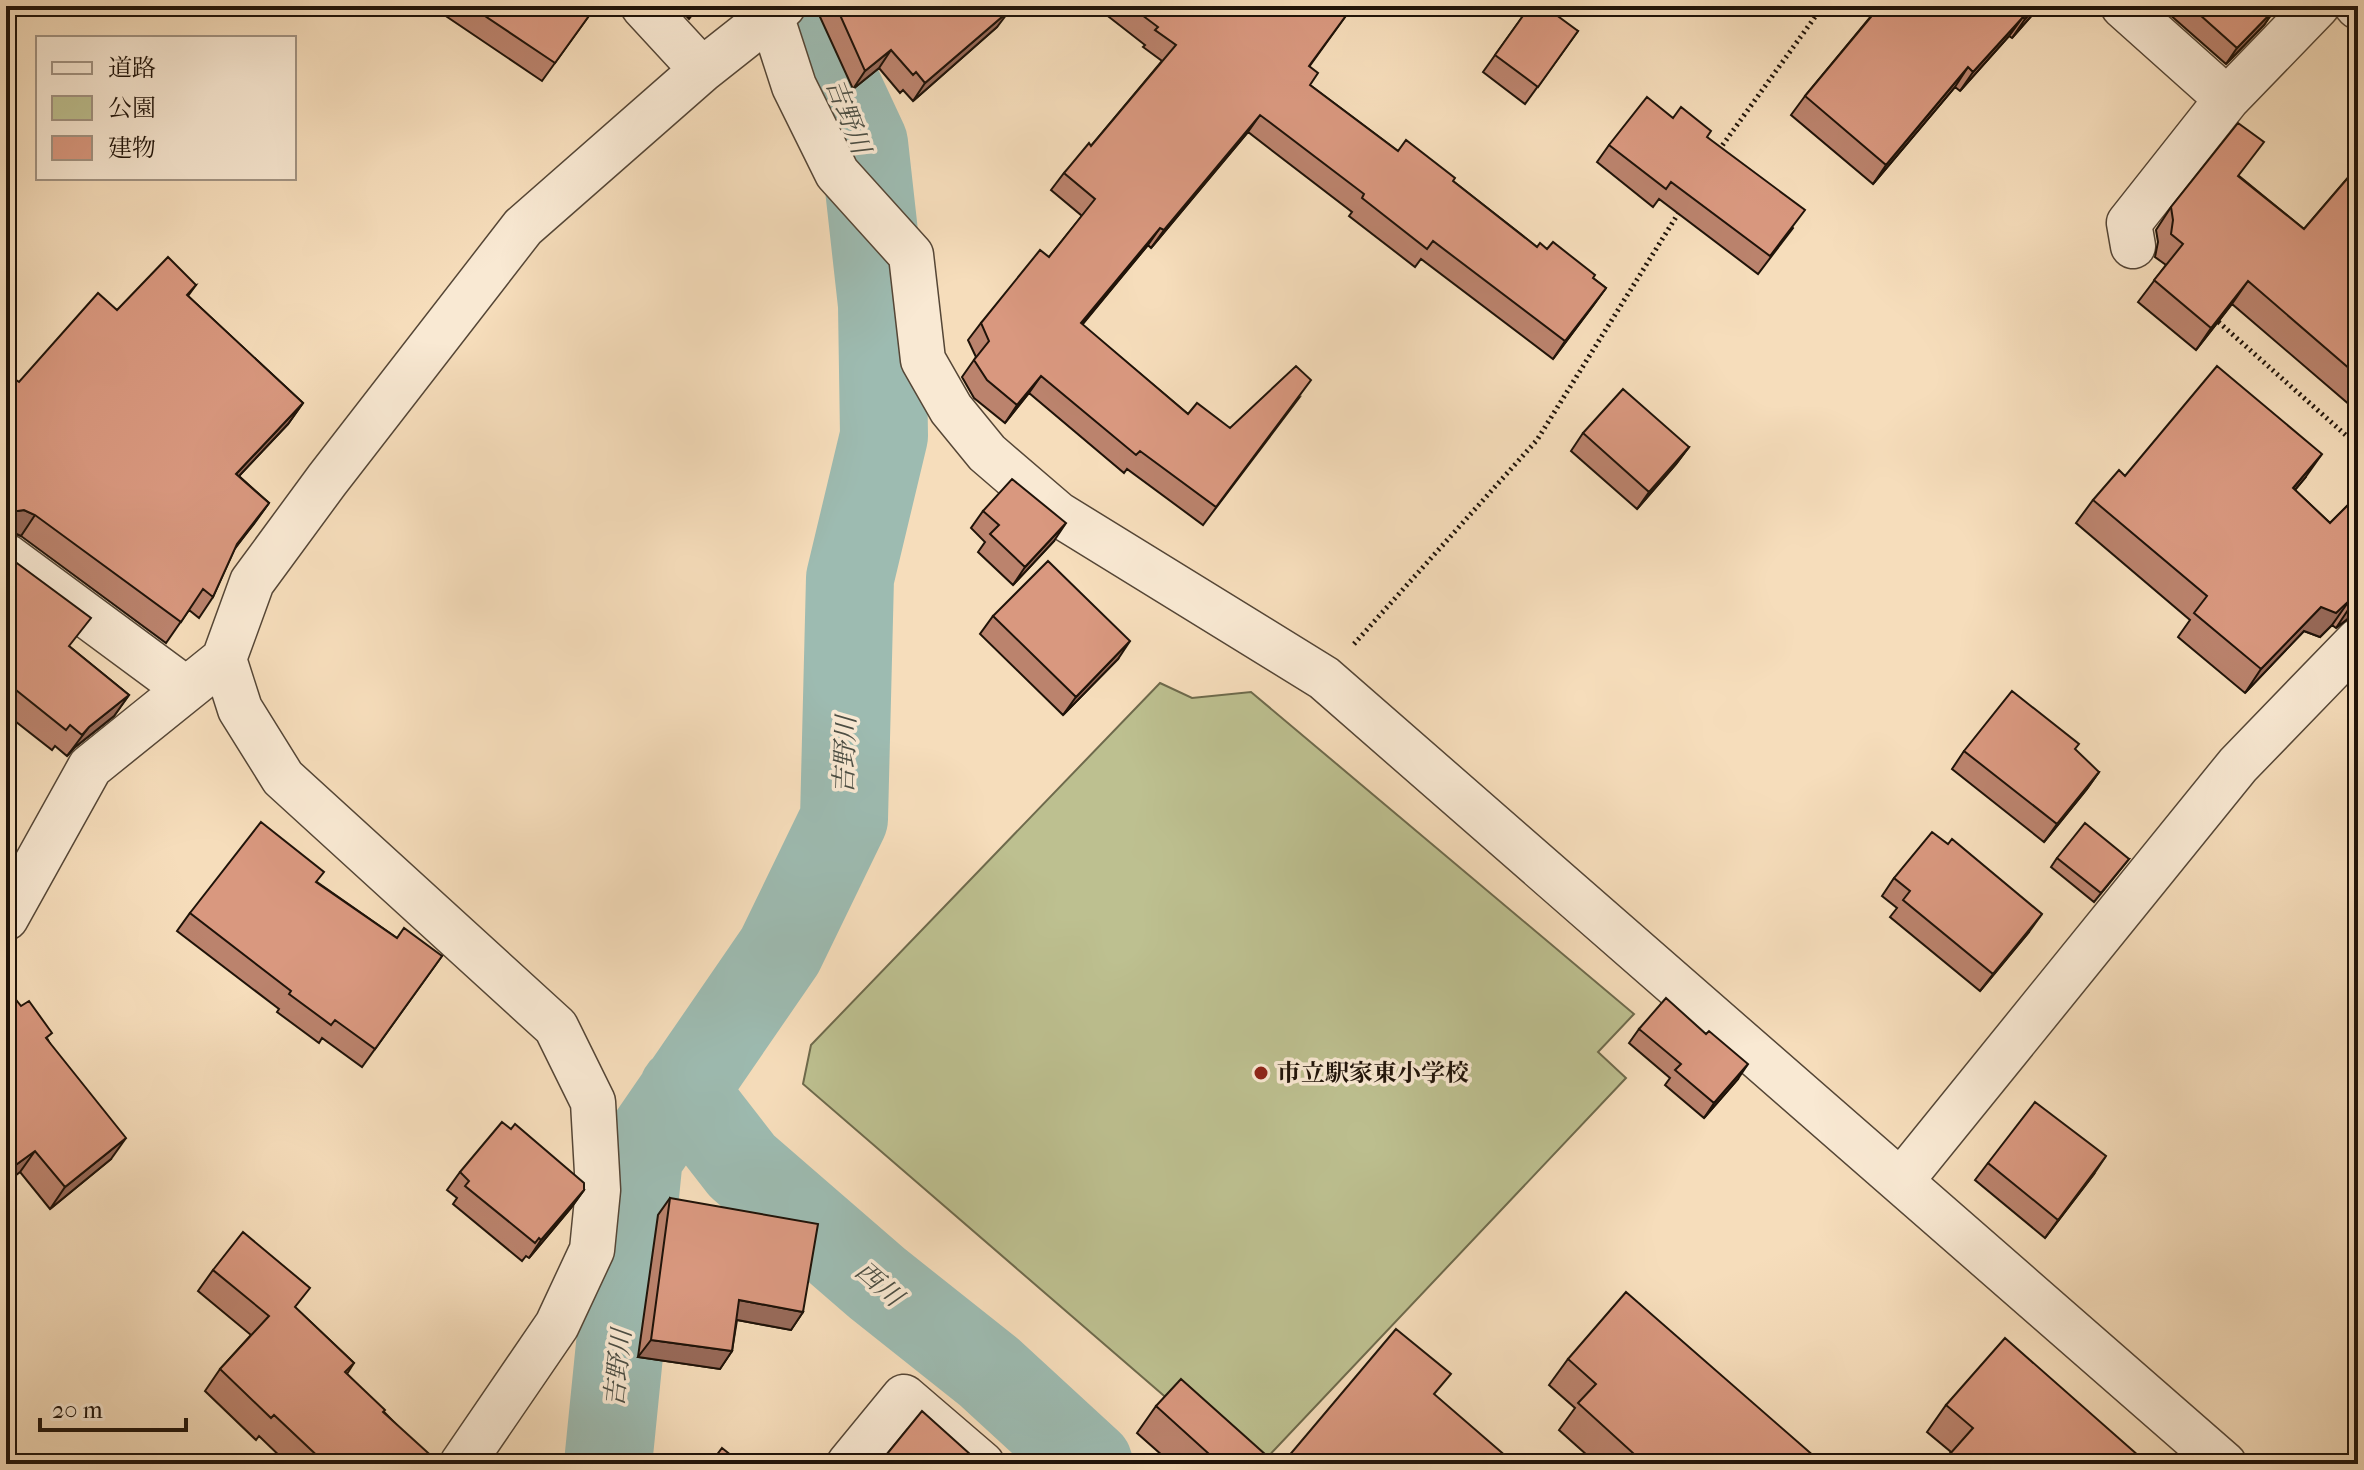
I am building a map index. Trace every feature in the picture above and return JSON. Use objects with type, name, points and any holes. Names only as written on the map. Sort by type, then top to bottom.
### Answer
[{"type":"street","points":[[643,6],[702,70]]},
{"type":"street","points":[[2123,6],[2227,99]]},
{"type":"street","points":[[2133,246],[2129,223],[2227,99],[2317,6]]},
{"type":"street","points":[[6,918],[90,767],[224,659],[252,582],[523,227],[774,9],[794,86],[837,173],[911,255],[923,360],[951,409],[987,453],[1058,514],[1324,678],[2224,1464]]},
{"type":"street","points":[[6,556],[186,689]]},
{"type":"street","points":[[1901,1181],[2238,765],[2358,641]]},
{"type":"street","points":[[224,659],[240,709],[283,778],[556,1027],[593,1102],[598,1190],[592,1250],[557,1325],[462,1464]]},
{"type":"street","points":[[849,1464],[904,1397],[982,1464]]},
{"type":"path","points":[[1713,159],[1820,10]]},
{"type":"path","points":[[1324,678],[1537,440],[1687,198]]},
{"type":"path","points":[[2204,309],[2358,446]]},
{"type":"green space","points":[[1160,683],[1192,698],[1251,692],[1634,1014],[1598,1052],[1626,1078],[1261,1464],[1243,1464],[803,1084],[811,1045]]},
{"type":"building","points":[[470,6],[596,6],[555,63]]},
{"type":"building","points":[[836,6],[1006,6],[1010,10],[925,83],[916,72],[913,75],[891,50],[865,71]]},
{"type":"building","points":[[1130,6],[1353,6],[1309,66],[1318,73],[1310,85],[1398,151],[1406,140],[1537,247],[1540,243],[1547,249],[1553,242],[1595,275],[1593,278],[1606,288],[1565,341],[1433,241],[1427,249],[1362,198],[1364,194],[1260,115],[1081,323],[1188,414],[1197,403],[1230,428],[1296,366],[1311,380],[1216,507],[1140,451],[1136,455],[1041,376],[1017,405],[987,380],[974,360],[989,341],[981,323],[1040,250],[1049,257],[1095,199],[1064,173],[1089,143],[1091,146],[1176,45]]},
{"type":"building","points":[[1530,6],[1544,6],[1578,31],[1538,87],[1495,55]]},
{"type":"building","points":[[1880,6],[2036,6],[1973,72],[1968,67],[1886,165],[1805,96]]},
{"type":"building","points":[[2190,6],[2273,6],[2275,9],[2237,48]]},
{"type":"building","points":[[1647,97],[1673,118],[1681,107],[1711,131],[1707,137],[1805,210],[1770,256],[1671,182],[1666,189],[1609,145]]},
{"type":"building","points":[[2238,123],[2264,142],[2238,176],[2304,229],[2358,166],[2358,376],[2248,281],[2211,328],[2154,280],[2183,244],[2171,234],[2171,207]]},
{"type":"building","points":[[168,257],[196,285],[187,295],[303,403],[236,474],[269,503],[237,544],[213,597],[203,589],[181,622],[35,515],[24,510],[6,516],[6,373],[19,382],[98,293],[117,310]]},
{"type":"building","points":[[2217,366],[2322,454],[2293,488],[2330,523],[2358,495],[2358,600],[2352,604],[2349,601],[2336,613],[2321,607],[2261,669],[2194,613],[2207,596],[2093,500],[2119,470],[2125,476]]},
{"type":"building","points":[[1623,389],[1689,447],[1649,492],[1583,433]]},
{"type":"building","points":[[1012,479],[1066,523],[1025,567],[990,534],[999,525],[983,511]]},
{"type":"building","points":[[6,555],[91,618],[69,646],[129,695],[82,735],[70,725],[66,730],[6,682]]},
{"type":"building","points":[[1048,561],[1130,641],[1076,697],[993,616]]},
{"type":"building","points":[[2012,691],[2079,744],[2075,749],[2099,772],[2057,824],[1964,751]]},
{"type":"building","points":[[261,822],[324,872],[316,882],[397,938],[404,928],[442,956],[375,1049],[335,1020],[331,1025],[190,913]]},
{"type":"building","points":[[2085,823],[2129,859],[2101,893],[2057,858]]},
{"type":"building","points":[[1932,832],[1948,844],[1952,839],[2042,914],[1993,974],[1903,900],[1910,891],[1894,878]]},
{"type":"building","points":[[6,987],[21,1006],[29,1001],[52,1033],[46,1038],[126,1138],[65,1187],[35,1151],[6,1172]]},
{"type":"building","points":[[1666,998],[1706,1034],[1709,1031],[1748,1064],[1714,1103],[1675,1070],[1681,1064],[1639,1029]]},
{"type":"building","points":[[2035,1102],[2106,1156],[2058,1220],[1988,1163]]},
{"type":"building","points":[[502,1122],[511,1129],[515,1124],[584,1183],[584,1190],[535,1243],[465,1186],[469,1181],[460,1172]]},
{"type":"building","points":[[670,1198],[818,1224],[803,1312],[739,1300],[732,1351],[651,1340]]},
{"type":"building","points":[[243,1232],[310,1288],[295,1307],[354,1363],[345,1372],[437,1461],[434,1464],[326,1464],[274,1415],[271,1418],[220,1369],[269,1316],[213,1270]]},
{"type":"building","points":[[1626,1292],[1823,1464],[1623,1464],[1633,1453],[1578,1403],[1596,1384],[1568,1359]]},
{"type":"building","points":[[1396,1329],[1451,1374],[1434,1394],[1515,1464],[1282,1464]]},
{"type":"building","points":[[2005,1338],[2148,1464],[2015,1464],[2009,1458],[2004,1464],[1941,1464],[1973,1428],[1946,1405]]},
{"type":"building","points":[[1181,1379],[1276,1464],[1218,1464],[1156,1406]]},
{"type":"building","points":[[922,1411],[981,1464],[873,1464],[883,1459]]},
{"type":"building","points":[[722,1448],[742,1464],[710,1464]]},
{"type":"building","points":[[2358,1452],[2358,1464],[2349,1462]]},
{"type":"waterway","name":"吉野川","points":[[608,1464],[639,1156],[780,951],[844,819],[850,578],[884,436],[882,305],[864,143],[800,6]]},
{"type":"waterway","name":"西川","points":[[683,1090],[742,1166],[877,1283],[989,1372],[1089,1464]]},
{"type":"place","name":"市立駅家東小学校","points":[[1261,1073]]}]
